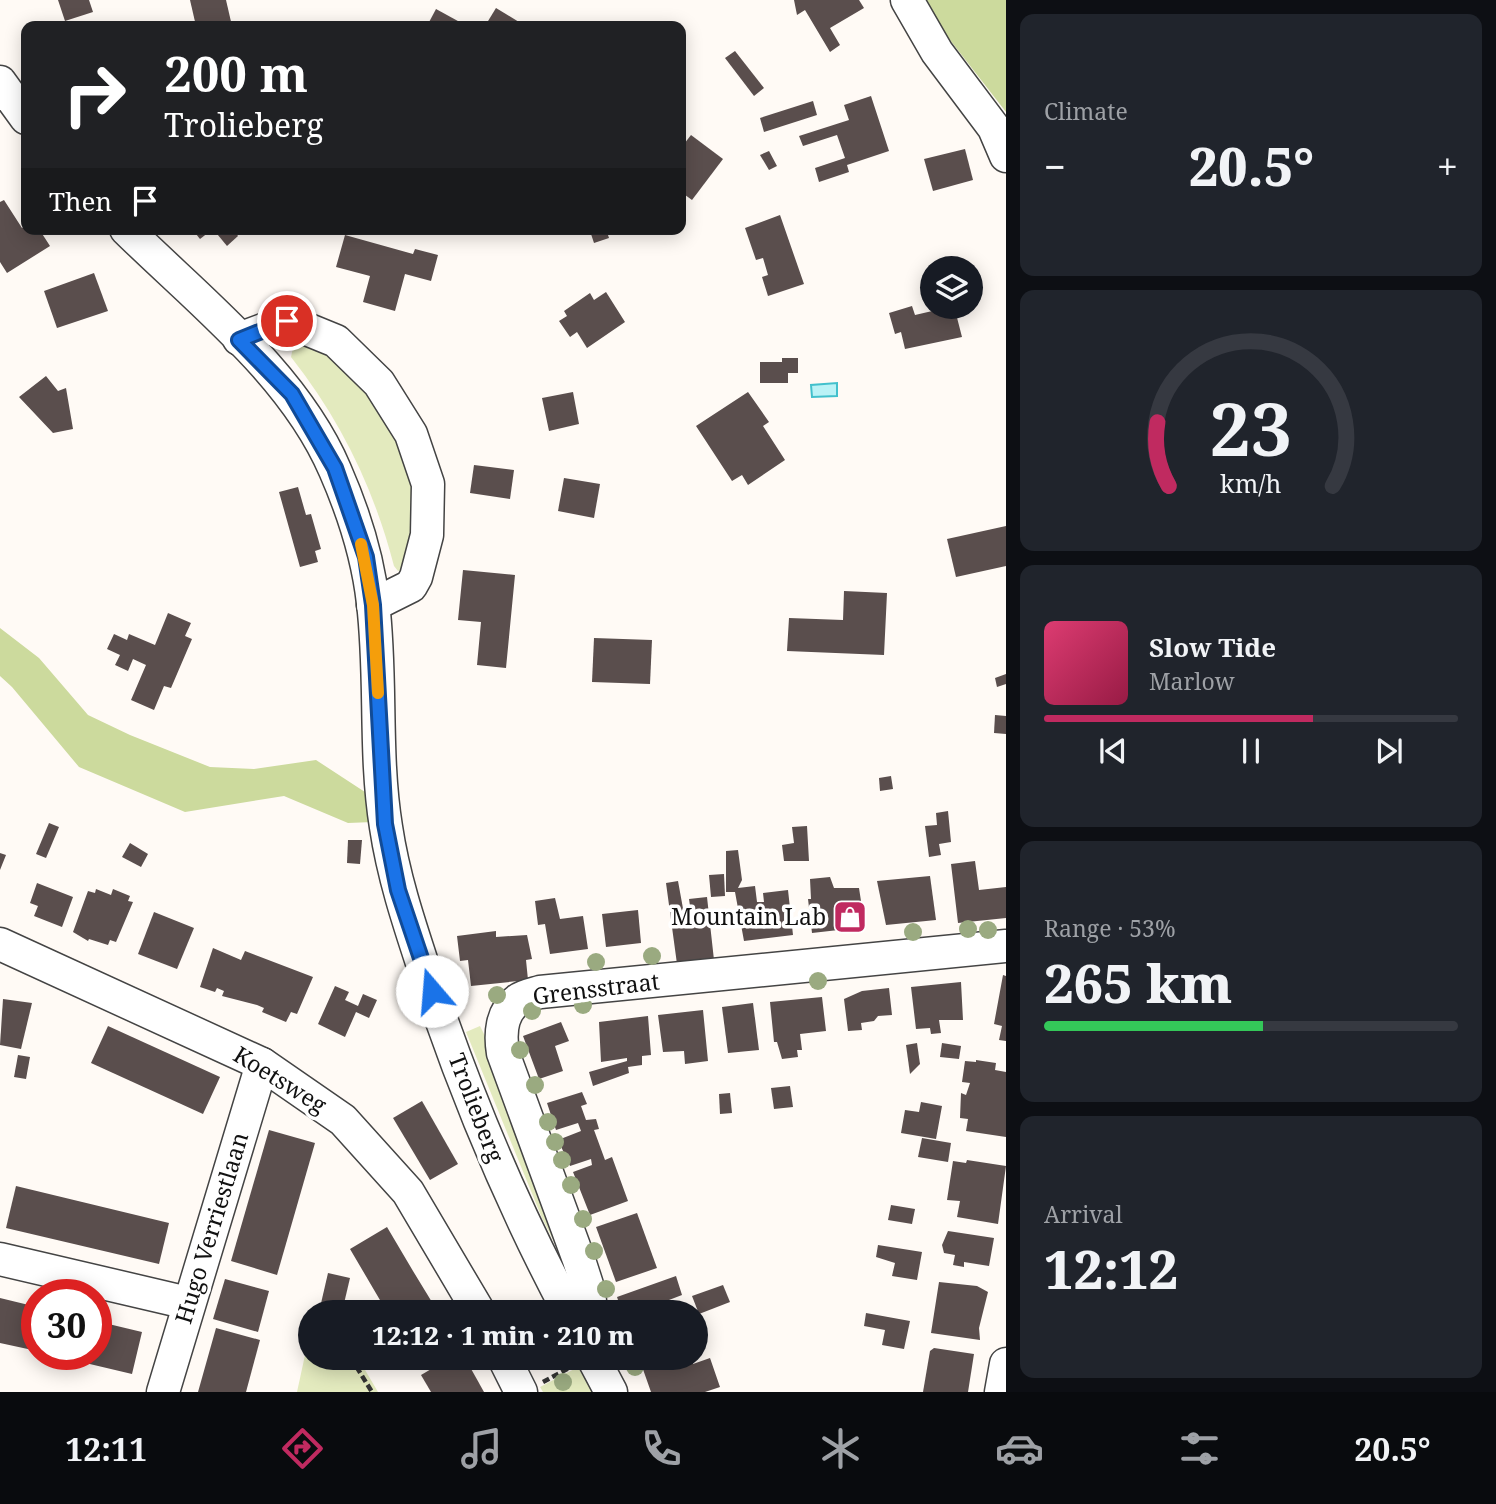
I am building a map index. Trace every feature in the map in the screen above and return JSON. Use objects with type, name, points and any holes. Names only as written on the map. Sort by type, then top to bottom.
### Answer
[{"type":"street","points":[[907,0],[937,52],[994,128],[1006,156]]},
{"type":"street","points":[[0,82],[21,111]]},
{"type":"street","name":"Trolieberg","points":[[132,235],[292,394],[335,468],[366,557],[373,605],[385,824],[398,890],[440,1017],[496,1160],[534,1246],[563,1300]]},
{"type":"street","points":[[239,340],[287,321],[336,341],[379,383],[411,434],[428,484],[427,535],[411,586],[373,605]]},
{"type":"street","name":"Koetsweg","points":[[0,944],[262,1064],[343,1120],[408,1192],[472,1300]]},
{"type":"street","name":"Grensstraat","points":[[590,1300],[589,1291],[503,1053],[500,1034],[506,1015],[518,1000],[540,992],[1006,946]]},
{"type":"street","name":"Hugo Verriestlaan","points":[[163,1392],[262,1064]]},
{"type":"street","points":[[0,1259],[188,1303]]},
{"type":"street","points":[[1001,1392],[1006,1364]]},
{"type":"street","points":[[514,1370],[530,1388]]},
{"type":"street","points":[[598,1370],[613,1392]]},
{"type":"path","points":[[358,1370],[372,1392]]},
{"type":"path","points":[[530,1388],[569,1370]]},
{"type":"green space","points":[[920,0],[1006,0],[1006,112],[929,13]]},
{"type":"green space","points":[[309,338],[361,381],[394,431],[415,491],[415,513],[405,569],[398,571],[394,566],[377,510],[354,456],[325,405],[291,357],[294,343]]},
{"type":"green space","points":[[0,628],[39,658],[88,715],[210,767],[254,769],[316,760],[368,794],[373,822],[348,823],[284,796],[185,812],[79,767],[0,676]]},
{"type":"green space","points":[[480,1026],[497,1060],[562,1258],[542,1218],[466,1032]]},
{"type":"green space","points":[[302,1370],[365,1370],[378,1392],[297,1392]]},
{"type":"green space","points":[[572,1370],[582,1370],[596,1392],[543,1392],[540,1387]]},
{"type":"water","points":[[837,383],[837,396],[812,397],[811,385]]},
{"type":"building","points":[[58,0],[89,0],[93,12],[65,21]]},
{"type":"building","points":[[190,0],[226,0],[231,21],[195,21]]},
{"type":"building","points":[[794,0],[859,0],[864,8],[830,28],[840,45],[830,52],[805,10],[797,15]]},
{"type":"building","points":[[496,8],[517,21],[488,21]]},
{"type":"building","points":[[436,9],[458,21],[430,21]]},
{"type":"building","points":[[735,51],[764,88],[754,96],[725,58]]},
{"type":"building","points":[[871,96],[889,151],[847,165],[849,172],[819,182],[815,168],[845,158],[837,135],[803,146],[799,136],[849,120],[844,105]]},
{"type":"building","points":[[813,101],[817,115],[764,132],[760,118]]},
{"type":"building","points":[[691,135],[723,159],[692,200],[686,196],[686,142]]},
{"type":"building","points":[[965,149],[973,180],[933,191],[924,159]]},
{"type":"building","points":[[769,151],[777,166],[769,170],[760,155]]},
{"type":"building","points":[[4,200],[21,226],[21,235],[43,235],[50,246],[7,273],[0,262],[0,202]]},
{"type":"building","points":[[780,215],[804,284],[768,296],[762,277],[768,275],[763,258],[756,260],[745,228]]},
{"type":"building","points":[[218,235],[237,235],[238,236],[227,246]]},
{"type":"building","points":[[345,235],[413,254],[415,249],[438,255],[431,281],[405,274],[395,311],[363,302],[370,276],[336,267]]},
{"type":"building","points":[[591,235],[608,235],[609,238],[594,243]]},
{"type":"building","points":[[94,273],[108,311],[57,328],[44,291]]},
{"type":"building","points":[[606,292],[625,322],[587,348],[577,332],[570,337],[559,321],[567,316],[564,311],[590,293],[594,300]]},
{"type":"building","points":[[912,306],[915,315],[920,314],[920,319],[957,319],[962,337],[905,349],[901,332],[895,334],[889,313]]},
{"type":"building","points":[[782,358],[798,358],[798,373],[788,373],[788,383],[760,383],[760,362],[782,362]]},
{"type":"building","points":[[46,376],[58,391],[66,388],[73,429],[53,433],[19,397]]},
{"type":"building","points":[[573,392],[579,424],[549,431],[542,398]]},
{"type":"building","points":[[748,392],[769,422],[763,426],[785,460],[748,485],[742,475],[732,481],[696,426]]},
{"type":"building","points":[[474,465],[514,470],[510,499],[470,493]]},
{"type":"building","points":[[564,478],[600,484],[594,518],[558,511]]},
{"type":"building","points":[[298,487],[306,515],[311,514],[321,549],[315,551],[318,562],[300,567],[279,492]]},
{"type":"building","points":[[1006,526],[1006,566],[956,577],[947,539]]},
{"type":"building","points":[[463,570],[515,575],[506,668],[477,665],[481,622],[458,620]]},
{"type":"building","points":[[844,591],[887,593],[884,655],[787,651],[789,618],[843,620]]},
{"type":"building","points":[[168,613],[191,623],[185,636],[192,639],[171,688],[164,686],[154,710],[131,700],[146,665],[133,659],[128,671],[115,665],[120,655],[107,649],[114,634],[127,640],[129,634],[155,645]]},
{"type":"building","points":[[594,638],[652,640],[650,684],[592,682]]},
{"type":"building","points":[[1006,674],[1006,684],[997,687],[995,678]]},
{"type":"building","points":[[995,715],[1006,716],[1006,734],[994,733]]},
{"type":"building","points":[[891,776],[893,789],[880,791],[879,778]]},
{"type":"building","points":[[948,811],[951,842],[939,844],[941,855],[929,857],[925,826],[937,825],[936,813]]},
{"type":"building","points":[[49,823],[59,827],[46,858],[36,854]]},
{"type":"building","points":[[807,826],[809,861],[784,861],[782,845],[794,843],[792,827]]},
{"type":"building","points":[[348,840],[362,840],[360,864],[347,863]]},
{"type":"building","points":[[130,843],[148,854],[141,867],[122,857]]},
{"type":"building","points":[[738,850],[742,880],[738,888],[755,886],[757,902],[764,902],[763,893],[788,890],[793,935],[744,941],[735,892],[726,892],[726,851]]},
{"type":"building","points":[[0,853],[6,855],[0,870]]},
{"type":"building","points":[[975,861],[979,890],[1006,887],[1006,918],[958,923],[951,864]]},
{"type":"building","points":[[724,874],[725,896],[711,897],[709,875]]},
{"type":"building","points":[[930,876],[936,920],[886,925],[877,881]]},
{"type":"building","points":[[830,877],[834,888],[859,888],[865,927],[812,933],[808,899],[811,899],[810,879]]},
{"type":"building","points":[[678,881],[684,914],[691,913],[689,899],[707,897],[714,960],[677,964],[666,883]]},
{"type":"building","points":[[37,883],[73,897],[62,927],[34,916],[38,906],[30,903]]},
{"type":"building","points":[[96,889],[111,895],[113,889],[130,896],[128,901],[133,902],[116,942],[110,940],[108,945],[89,939],[88,941],[73,932],[88,891],[95,893]]},
{"type":"building","points":[[555,898],[560,919],[583,916],[588,949],[550,954],[545,924],[538,925],[535,901]]},
{"type":"building","points":[[638,910],[641,943],[606,947],[602,914]]},
{"type":"building","points":[[154,912],[194,928],[177,969],[138,954]]},
{"type":"building","points":[[496,931],[496,937],[527,935],[532,959],[526,960],[528,980],[471,986],[468,960],[460,961],[457,936]]},
{"type":"building","points":[[213,948],[241,960],[245,951],[313,977],[297,1014],[291,1012],[286,1022],[262,1012],[264,1008],[257,1005],[222,996],[224,991],[217,988],[215,992],[200,987]]},
{"type":"building","points":[[1003,975],[1006,976],[1006,1041],[999,1040],[1002,1026],[994,1024]]},
{"type":"building","points":[[961,982],[963,1020],[939,1020],[941,1033],[931,1034],[930,1028],[916,1029],[911,987]]},
{"type":"building","points":[[335,986],[349,992],[345,1000],[358,1006],[363,994],[377,1000],[369,1018],[356,1012],[345,1037],[318,1024]]},
{"type":"building","points":[[889,988],[892,1015],[878,1016],[874,1021],[861,1023],[862,1030],[848,1031],[844,999],[862,991]]},
{"type":"building","points":[[822,997],[826,1031],[800,1034],[802,1050],[797,1050],[798,1057],[782,1059],[777,1042],[774,1042],[770,1002]]},
{"type":"building","points":[[3,999],[32,1003],[21,1049],[0,1045]]},
{"type":"building","points":[[753,1003],[759,1050],[728,1053],[722,1007]]},
{"type":"building","points":[[703,1010],[708,1061],[685,1064],[684,1051],[663,1052],[658,1015]]},
{"type":"building","points":[[648,1016],[651,1055],[642,1056],[642,1065],[628,1067],[629,1073],[593,1086],[589,1072],[627,1061],[627,1058],[601,1062],[599,1022]]},
{"type":"building","points":[[561,1022],[569,1041],[555,1046],[563,1071],[539,1079],[523,1036]]},
{"type":"building","points":[[108,1026],[220,1077],[203,1114],[91,1063]]},
{"type":"building","points":[[917,1043],[920,1064],[910,1074],[906,1045]]},
{"type":"building","points":[[942,1043],[961,1046],[959,1059],[940,1057]]},
{"type":"building","points":[[18,1055],[30,1057],[26,1079],[14,1077]]},
{"type":"building","points":[[965,1061],[996,1063],[995,1070],[1006,1072],[1006,1137],[966,1131],[968,1119],[960,1118],[961,1093],[966,1095],[970,1083],[962,1082]]},
{"type":"building","points":[[790,1086],[793,1107],[774,1109],[771,1088]]},
{"type":"building","points":[[582,1092],[587,1104],[581,1106],[586,1120],[596,1119],[599,1129],[594,1130],[605,1160],[612,1157],[628,1201],[590,1215],[573,1172],[592,1165],[591,1159],[570,1166],[558,1140],[581,1131],[578,1123],[556,1130],[547,1103]]},
{"type":"building","points":[[730,1093],[732,1113],[720,1114],[719,1094]]},
{"type":"building","points":[[422,1101],[458,1164],[430,1180],[393,1118]]},
{"type":"building","points":[[921,1102],[942,1106],[936,1139],[901,1133],[905,1110],[919,1112]]},
{"type":"building","points":[[269,1130],[315,1143],[277,1275],[231,1261]]},
{"type":"building","points":[[922,1138],[951,1143],[948,1162],[918,1157]]},
{"type":"building","points":[[967,1160],[1006,1166],[998,1224],[957,1217],[960,1201],[947,1200],[953,1161],[966,1163]]},
{"type":"building","points":[[16,1186],[169,1223],[159,1264],[6,1228]]},
{"type":"building","points":[[891,1205],[915,1209],[912,1224],[888,1220]]},
{"type":"building","points":[[637,1213],[657,1268],[616,1282],[596,1227]]},
{"type":"building","points":[[387,1227],[431,1300],[380,1300],[350,1249]]},
{"type":"building","points":[[948,1231],[994,1238],[989,1266],[964,1262],[964,1267],[953,1265],[955,1255],[944,1253],[942,1245]]},
{"type":"building","points":[[878,1245],[922,1252],[917,1280],[892,1276],[895,1263],[876,1257]]},
{"type":"building","points":[[328,1273],[350,1278],[345,1300],[322,1300]]},
{"type":"building","points":[[676,1276],[682,1295],[669,1300],[618,1300],[617,1297]]},
{"type":"building","points":[[225,1279],[269,1291],[258,1332],[213,1319]]},
{"type":"building","points":[[939,1282],[977,1286],[988,1292],[979,1328],[980,1340],[931,1333]]},
{"type":"building","points":[[723,1285],[730,1302],[708,1311],[708,1300],[694,1300],[692,1296]]},
{"type":"building","points":[[0,1298],[21,1303],[21,1348],[0,1343]]},
{"type":"building","points":[[866,1313],[910,1321],[904,1349],[882,1345],[885,1330],[864,1326]]},
{"type":"building","points":[[112,1325],[142,1332],[132,1374],[112,1369]]},
{"type":"building","points":[[216,1328],[260,1340],[246,1392],[198,1392]]},
{"type":"building","points":[[934,1348],[974,1354],[968,1392],[923,1392],[930,1351]]},
{"type":"building","points":[[710,1358],[720,1387],[705,1392],[651,1392],[643,1370],[708,1370]]},
{"type":"building","points":[[430,1370],[472,1370],[484,1392],[431,1392],[421,1375]]},
{"type":"slow traffic","points":[[361,544],[366,557],[373,605],[378,693]]},
{"type":"place","name":"Mountain Lab","points":[[850,917]]},
{"type":"route","points":[[287,321],[239,340],[292,394],[335,468],[366,557],[373,605],[385,824],[398,890],[432,991]]}]
